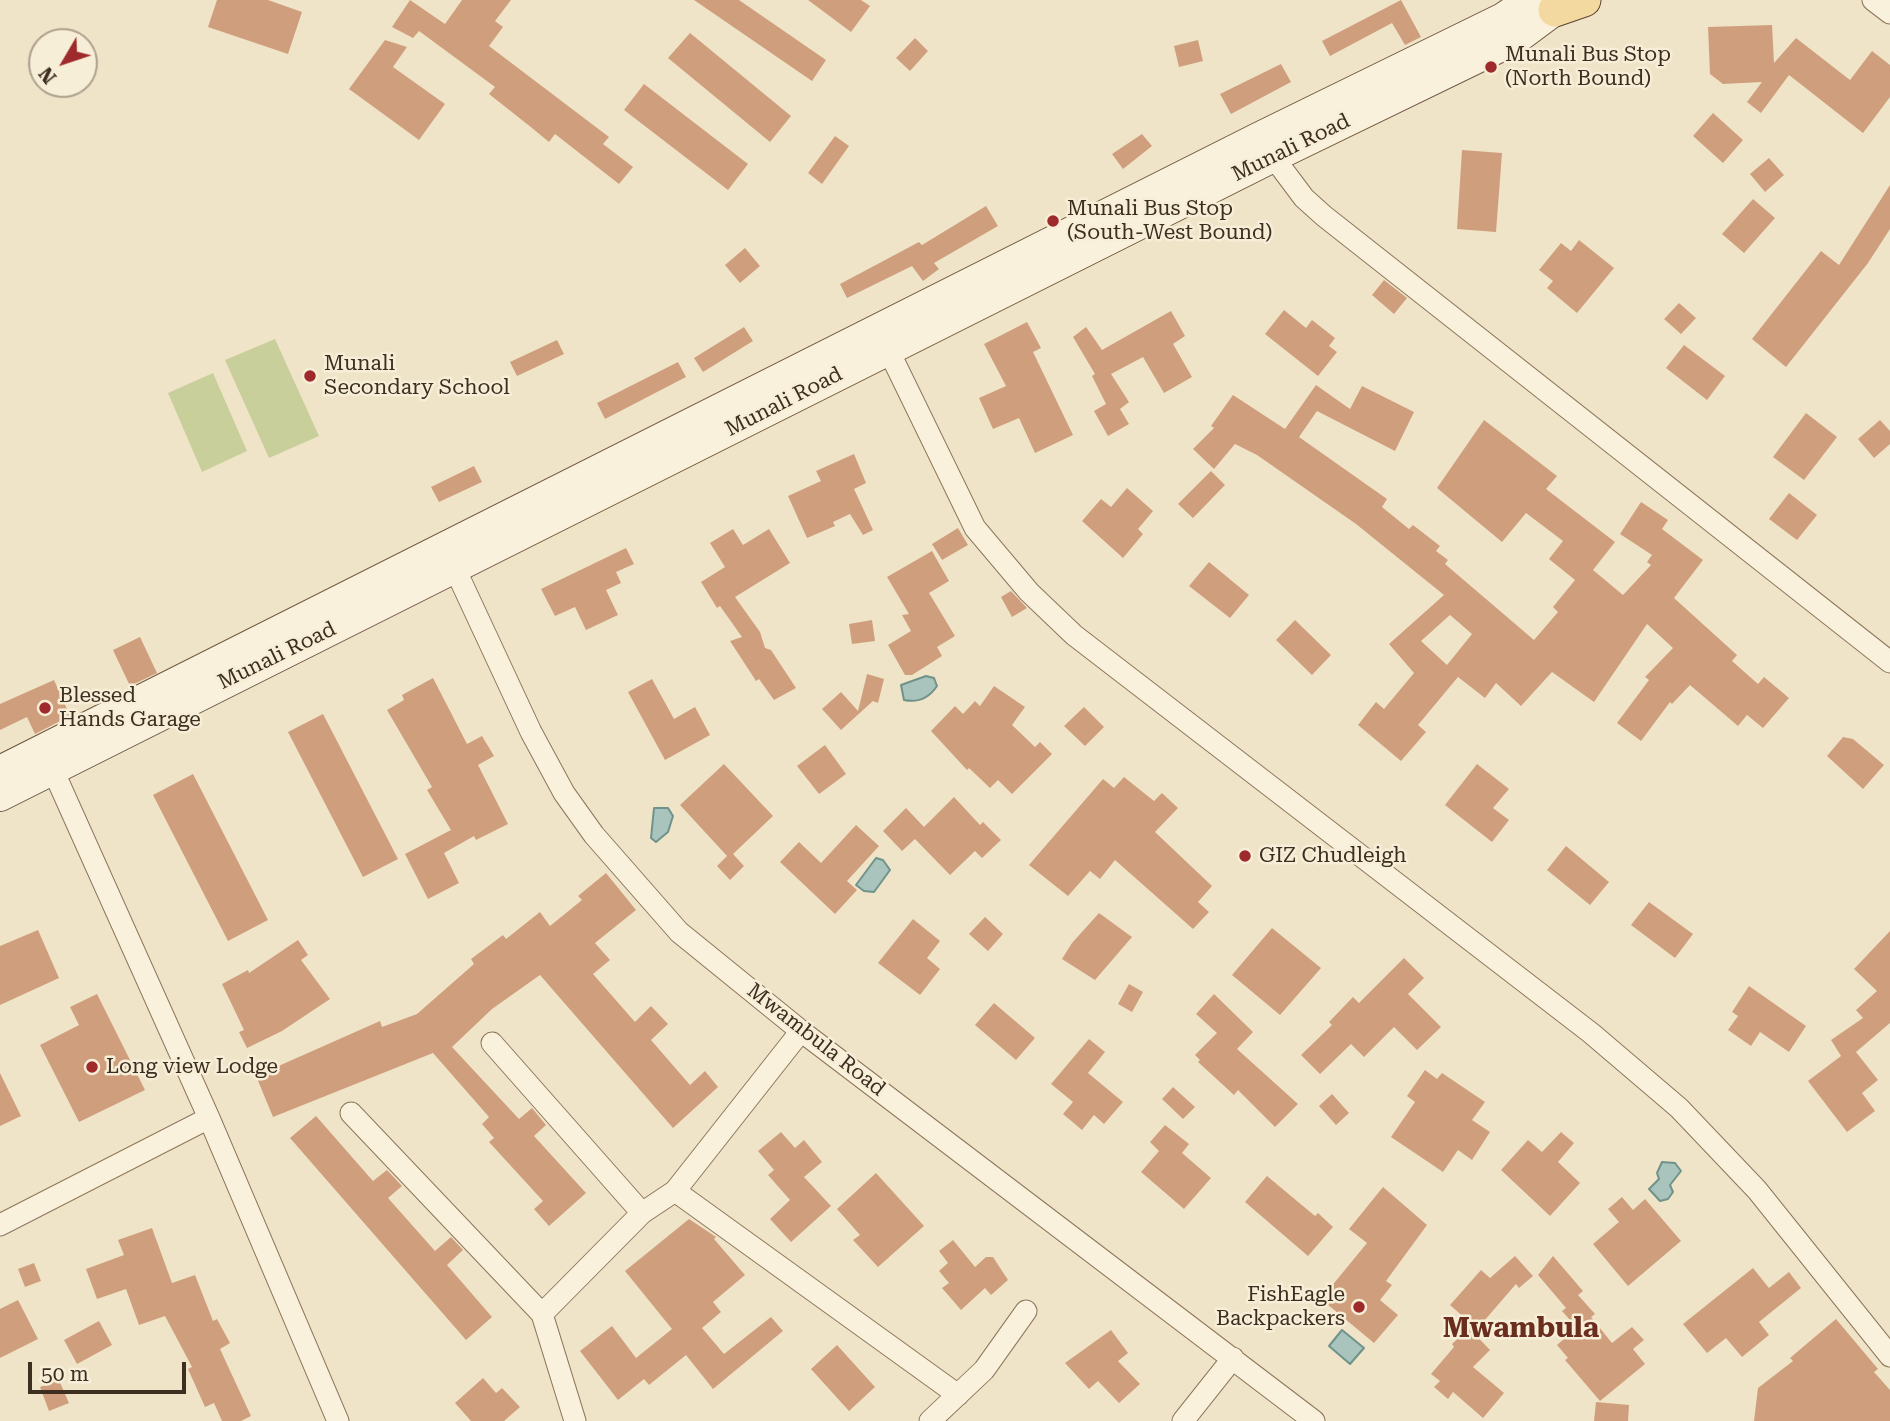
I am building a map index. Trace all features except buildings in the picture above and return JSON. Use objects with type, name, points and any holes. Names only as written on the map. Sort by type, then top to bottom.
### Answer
[{"type":"main road","name":"Munali Road","points":[[0,771],[47,758],[1265,148],[1516,39],[1555,6]]},
{"type":"main road","name":"Munali Road","points":[[0,796],[47,758]]},
{"type":"street","points":[[1873,0],[1890,13]]},
{"type":"street","points":[[1265,148],[1304,198],[1324,216],[1890,662]]},
{"type":"street","points":[[884,340],[975,527],[1029,592],[1074,635],[1591,1033],[1679,1108],[1758,1190],[1890,1356]]},
{"type":"street","name":"Mwambula Road","points":[[450,558],[531,732],[564,793],[594,835],[679,932],[802,1031],[1314,1421]]},
{"type":"street","points":[[47,758],[209,1118],[338,1421]]},
{"type":"street","points":[[542,1314],[642,1213],[676,1191],[802,1031]]},
{"type":"street","points":[[492,1043],[642,1213]]},
{"type":"street","points":[[351,1113],[542,1314],[575,1421]]},
{"type":"street","points":[[0,1225],[209,1118]]},
{"type":"street","points":[[676,1191],[958,1395]]},
{"type":"street","points":[[930,1421],[984,1370],[1026,1311]]},
{"type":"street","points":[[1183,1421],[1233,1359]]},
{"type":"green space","points":[[275,339],[319,436],[269,458],[225,360]]},
{"type":"green space","points":[[213,373],[247,451],[202,472],[168,393]]},
{"type":"water","points":[[926,676],[934,678],[937,686],[934,690],[918,700],[904,700],[901,685]]},
{"type":"water","points":[[654,808],[668,808],[673,816],[668,832],[656,842],[651,838]]},
{"type":"water","points":[[876,858],[883,860],[890,870],[874,892],[864,891],[856,885]]},
{"type":"water","points":[[1662,1162],[1675,1163],[1681,1171],[1670,1185],[1673,1192],[1668,1199],[1660,1201],[1649,1189],[1659,1179],[1657,1173]]},
{"type":"water","points":[[1342,1330],[1364,1348],[1350,1364],[1329,1346]]},
{"type":"place","name":"Munali Bus Stop (North Bound)","points":[[1491,67]]},
{"type":"place","name":"Munali Bus Stop (South-West Bound)","points":[[1053,221]]},
{"type":"place","name":"Munali Secondary School","points":[[310,376]]},
{"type":"place","name":"Blessed Hands Garage","points":[[45,708]]},
{"type":"place","name":"GIZ Chudleigh","points":[[1245,856]]},
{"type":"place","name":"Long view Lodge","points":[[92,1067]]},
{"type":"place","name":"FishEagle Backpackers","points":[[1359,1307]]},
{"type":"district","name":"Mwambula","points":[[1521,1329]]}]
